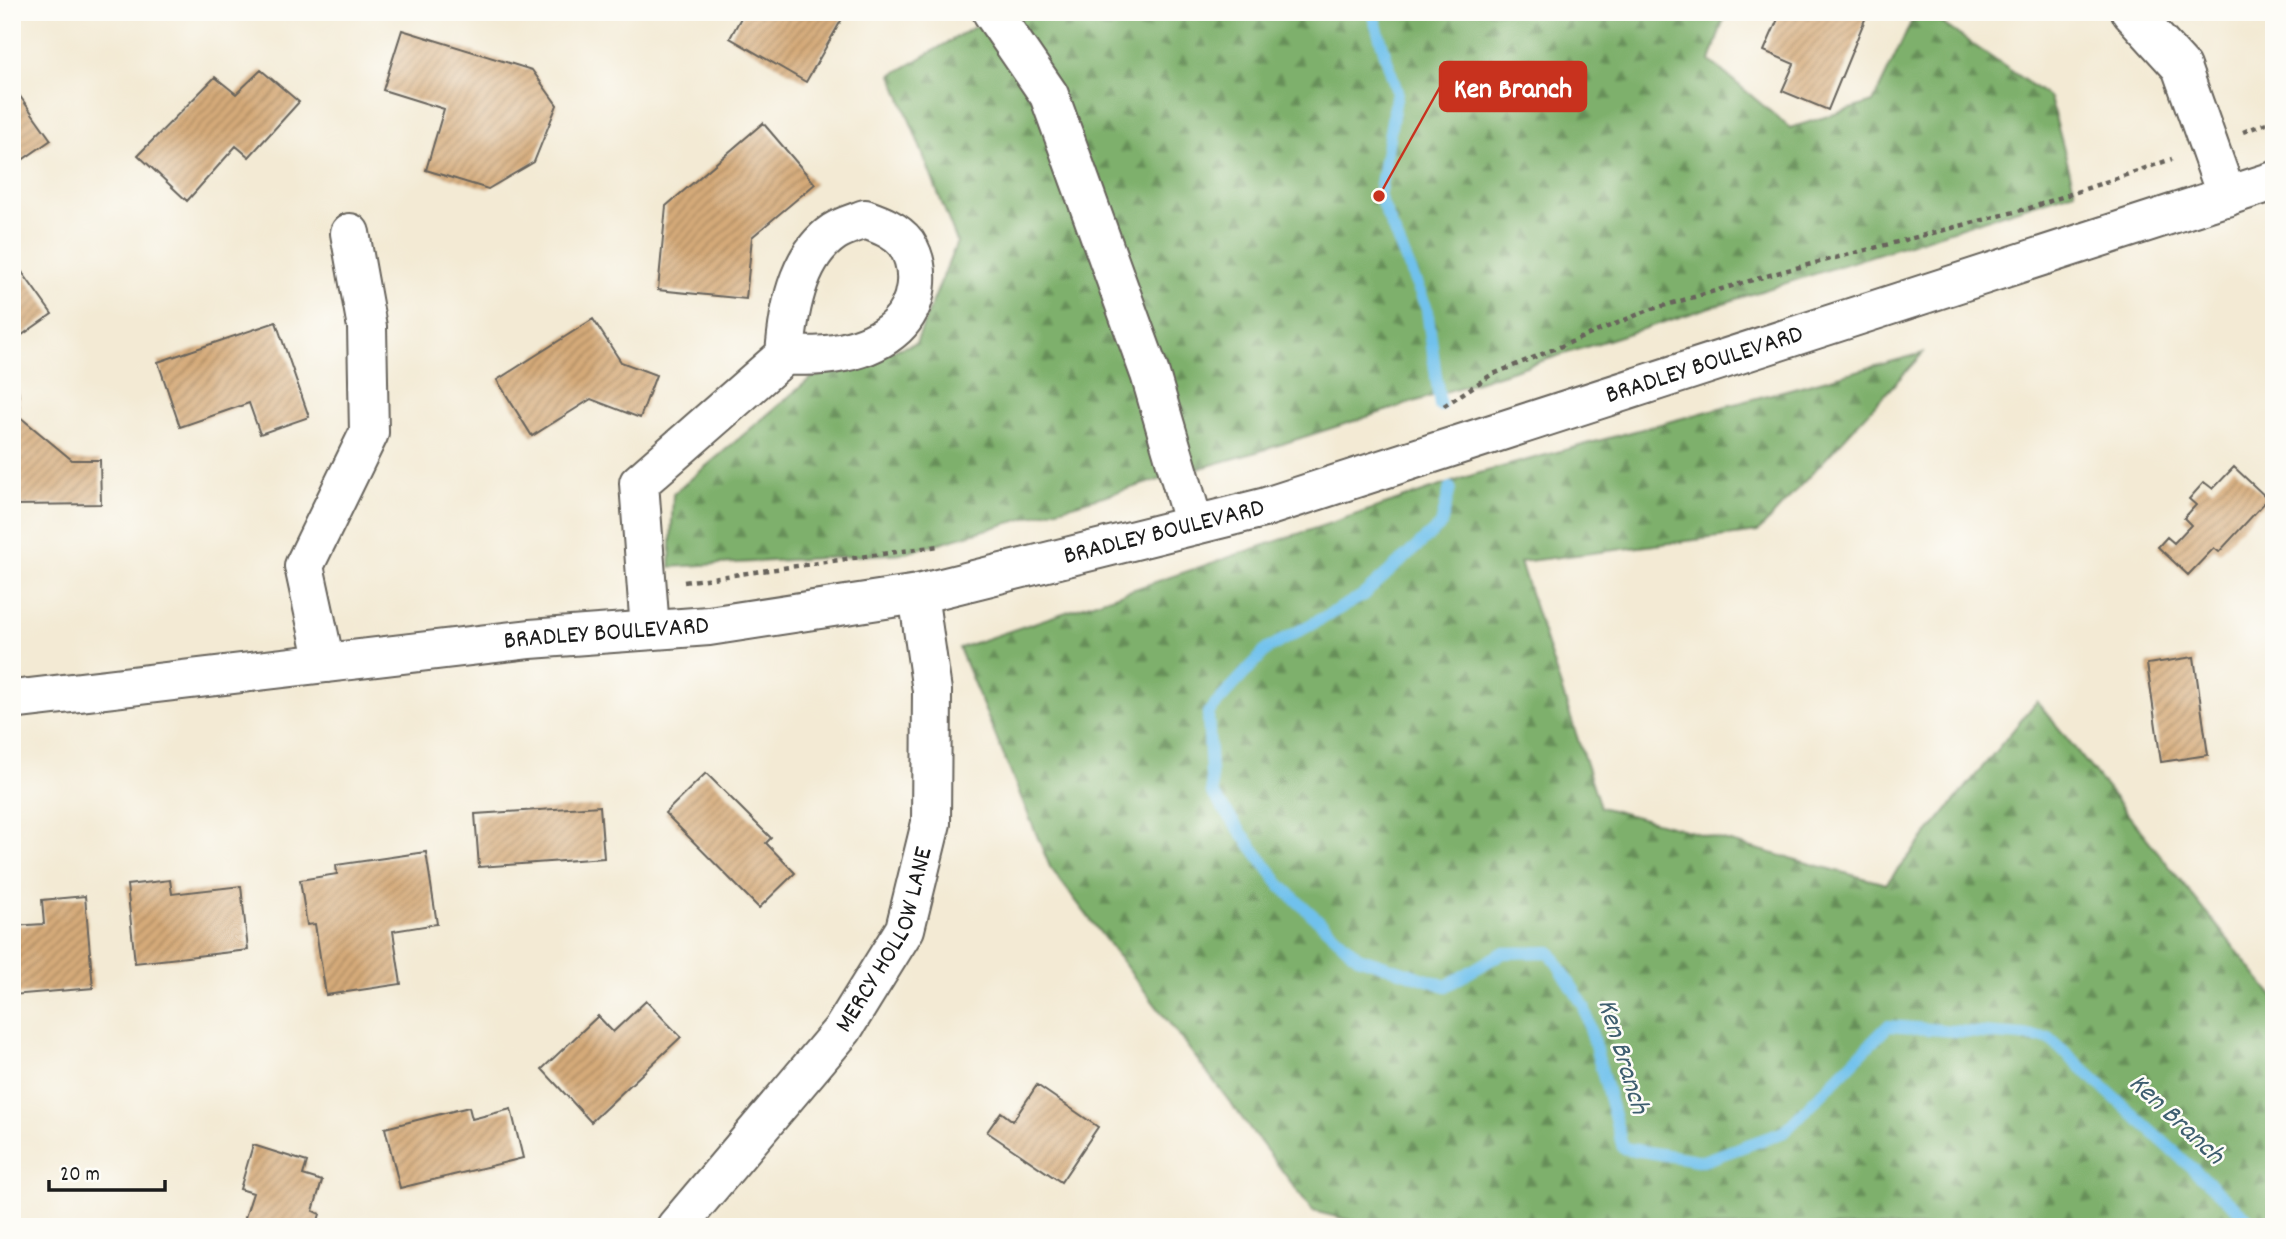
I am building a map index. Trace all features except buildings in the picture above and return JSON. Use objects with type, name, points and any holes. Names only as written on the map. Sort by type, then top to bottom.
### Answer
[{"type":"main road","points":[[992,12],[1049,95],[1150,374],[1194,525]]},
{"type":"main road","points":[[2131,12],[2181,67],[2227,197]]},
{"type":"main road","name":"BRADLEY BOULEVARD","points":[[12,700],[530,639],[709,626],[918,594],[1295,498],[2274,181]]},
{"type":"main road","points":[[325,663],[304,566],[369,433],[367,327],[350,233]]},
{"type":"main road","points":[[650,630],[639,483],[785,355]]},
{"type":"main road","name":"MERCY HOLLOW LANE","points":[[676,1227],[843,1029],[905,929],[931,823],[932,691],[918,594]]},
{"type":"green space","points":[[1000,12],[1726,12],[1710,61],[1790,128],[1873,102],[1916,12],[1926,12],[2050,98],[2075,191],[1260,451],[905,553],[670,567],[673,494],[811,378],[916,343],[957,242],[892,75]]},
{"type":"green space","points":[[1923,353],[1758,532],[1520,562],[1600,807],[1886,884],[2037,701],[2274,997],[2274,1227],[1377,1227],[1313,1211],[1050,867],[959,648],[1476,474]]},
{"type":"waterway","name":"Ken Branch","points":[[1372,12],[1397,92],[1379,196],[1427,309],[1440,406]]},
{"type":"waterway","name":"Ken Branch","points":[[1450,488],[1441,525],[1362,596],[1267,649],[1208,713],[1212,793],[1281,886],[1358,957],[1446,986],[1502,953],[1550,952],[1584,1006],[1623,1148],[1703,1161],[1784,1132],[1888,1026],[2049,1038],[2247,1218],[2252,1227]]},
{"type":"place","name":"Ken Branch","points":[[1379,196]]}]
